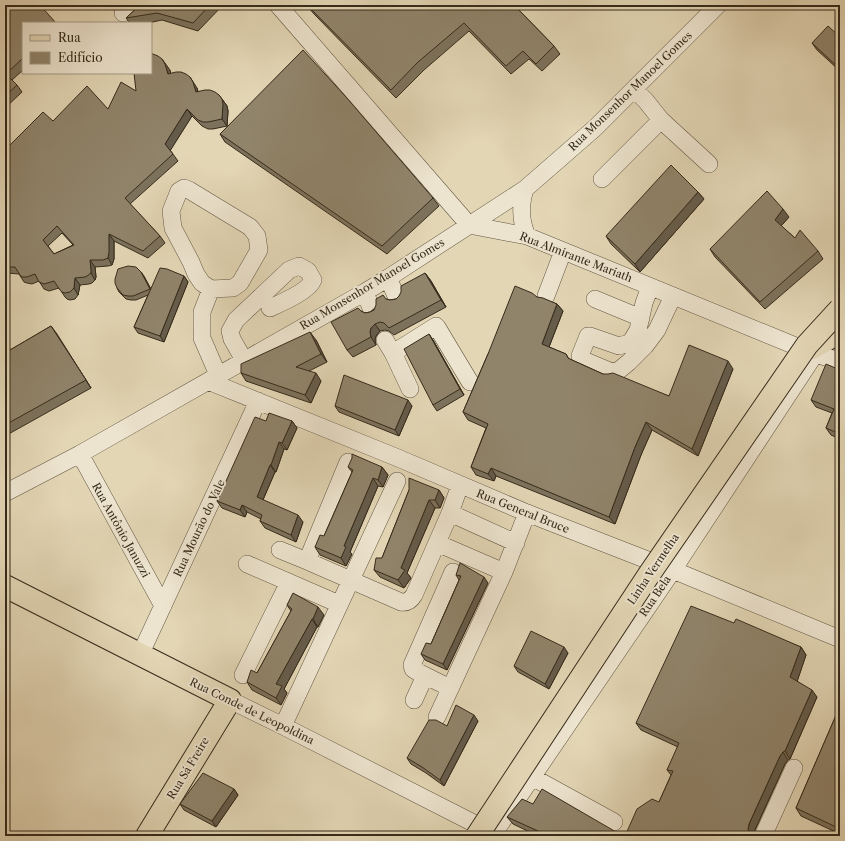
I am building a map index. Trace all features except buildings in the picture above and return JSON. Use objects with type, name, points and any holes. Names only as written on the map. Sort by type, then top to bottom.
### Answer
[{"type":"main road","name":"Linha Vermelha","points":[[489,836],[650,573],[807,345],[840,309]]},
{"type":"main road","name":"Linha Vermelha","points":[[489,836],[656,574],[814,351],[840,318]]},
{"type":"main road","points":[[814,351],[840,332]]},
{"type":"main road","name":"Rua Conde de Leopoldina","points":[[5,586],[230,700]]},
{"type":"main road","name":"Rua Sá Freire","points":[[147,836],[230,700]]},
{"type":"street","points":[[278,5],[469,225]]},
{"type":"street","name":"Rua Monsenhor Manoel Gomes","points":[[5,493],[80,454],[365,292],[525,189],[595,128],[718,5]]},
{"type":"street","points":[[634,89],[661,120],[709,164]]},
{"type":"street","points":[[602,179],[661,120]]},
{"type":"street","points":[[184,188],[250,227],[257,236],[259,250],[240,283],[232,288],[211,289],[202,283],[196,274],[173,228],[171,211],[179,191],[184,188]]},
{"type":"street","points":[[525,189],[521,206],[521,214],[527,236]]},
{"type":"street","name":"Rua Almirante Mariath","points":[[469,225],[527,236],[650,287],[840,361]]},
{"type":"street","points":[[546,296],[563,251]]},
{"type":"street","points":[[244,360],[232,340],[230,331],[236,320],[289,270],[299,266],[308,271],[313,280],[311,284],[305,289],[270,308]]},
{"type":"street","points":[[388,278],[397,298]]},
{"type":"street","points":[[650,287],[644,303],[638,330],[629,343],[619,346],[588,336],[580,359],[612,372],[618,371],[645,346],[657,330],[673,296]]},
{"type":"street","points":[[211,289],[202,312],[202,338],[213,378]]},
{"type":"street","points":[[365,292],[372,311]]},
{"type":"street","points":[[595,299],[641,318]]},
{"type":"street","points":[[410,389],[389,346],[414,332],[436,326],[470,382]]},
{"type":"street","name":"Rua Bela","points":[[489,836],[532,777],[673,570],[814,351]]},
{"type":"street","name":"Rua General Bruce","points":[[213,378],[258,401],[527,513],[673,570],[840,639]]},
{"type":"street","name":"Rua Mourão do Vale","points":[[140,655],[258,401]]},
{"type":"street","name":"Rua Antônio Januzzi","points":[[80,454],[163,606]]},
{"type":"street","points":[[307,560],[348,462]]},
{"type":"street","points":[[283,726],[397,481]]},
{"type":"street","points":[[280,550],[307,560],[401,602],[408,602],[414,595],[450,513],[460,485]]},
{"type":"street","points":[[450,513],[516,543]]},
{"type":"street","points":[[437,717],[504,572],[527,513]]},
{"type":"street","points":[[437,543],[504,572]]},
{"type":"street","points":[[247,564],[339,604]]},
{"type":"street","points":[[450,688],[413,669],[412,665],[453,572]]},
{"type":"street","points":[[243,675],[289,582]]},
{"type":"street","points":[[414,700],[425,676]]},
{"type":"street","name":"Rua Conde de Leopoldina","points":[[230,700],[283,726],[489,836]]},
{"type":"street","points":[[763,836],[794,768]]},
{"type":"street","points":[[532,777],[614,822]]}]
